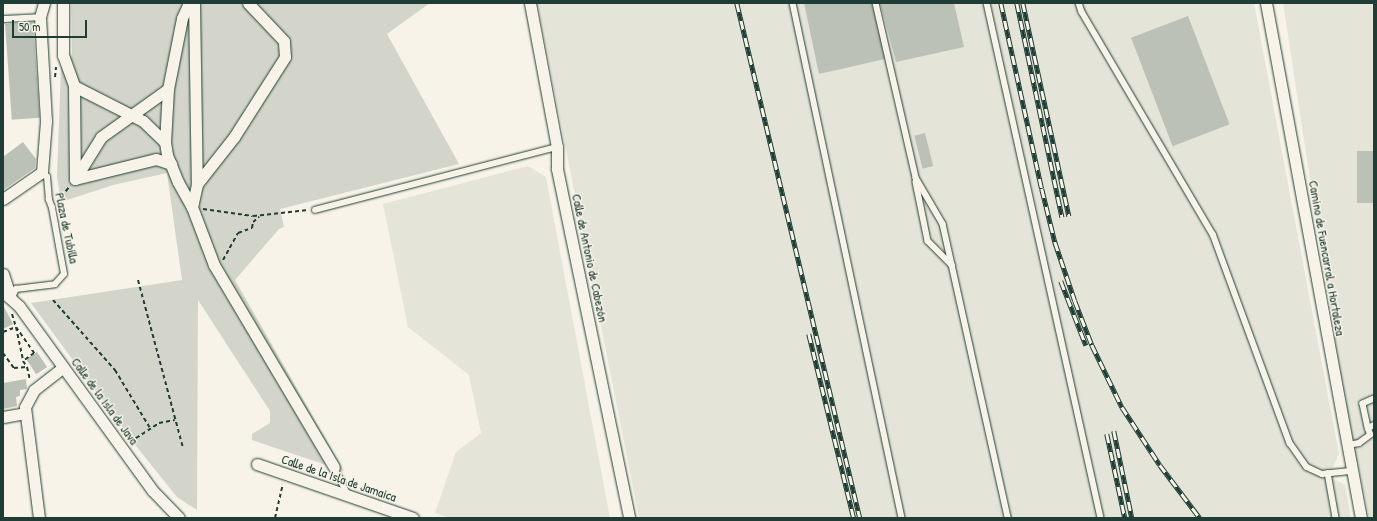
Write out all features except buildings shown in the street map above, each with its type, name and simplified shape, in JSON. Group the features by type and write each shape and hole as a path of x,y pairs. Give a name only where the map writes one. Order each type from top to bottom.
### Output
{"street":[{"path":"3,199 42,172 46,121 40,17 44,3"},
{"path":"63,3 63,55 74,86 73,124 75,179"},
{"path":"189,3 182,18 168,89 165,142 171,164 192,207 214,265 334,467"},
{"path":"192,207 197,184 194,3"},
{"path":"197,184 234,137 285,57 284,41 248,3"},
{"name":"Calle de Antonio de Cabezón","path":"530,3 557,147 557,169 629,518"},
{"name":"Camino de Fuencarral a Hortaleza","path":"1266,3 1361,518"},
{"path":"74,86 133,116 158,133 165,142"},
{"path":"75,179 101,137 133,116 168,89"},
{"path":"75,179 156,159 171,164"},
{"name":"Calle de la Isla de Java","path":"3,274 7,295 63,367 153,491 179,518"},
{"path":"40,518 25,413 30,396 63,367"},
{"path":"3,417 25,413"},
{"name":"Calle de la Isla de Jamaica","path":"257,464 413,518"}],"lane":[{"path":"793,3 902,518"},
{"path":"876,3 916,178 928,241 952,265"},
{"path":"987,3 1101,518"},
{"path":"1079,3 1082,12 1213,234 1290,444 1307,467 1328,473 1352,471"},
{"path":"3,20 40,17"},
{"path":"315,210 557,147"},
{"name":"Plaza de Tubilla","path":"7,295 16,289 55,284 64,274 52,208 49,200 47,177 42,172"},
{"path":"916,178 943,224 1008,518"},
{"path":"1348,445 1359,442 1370,435 1363,404 1374,399"},
{"path":"1368,428 1374,425"},
{"path":"334,467 349,496"},
{"path":"1328,473 1336,518"}],"path":[{"path":"52,208 75,179"},
{"path":"192,207 233,215 260,216 315,210"},
{"path":"214,265 224,259 238,233 252,228 252,222 260,216"},
{"path":"138,280 183,448"},
{"path":"53,300 115,370 150,428"},
{"path":"13,312 11,317 16,327 34,352 23,361"},
{"path":"3,332 16,327"},
{"path":"16,327 23,361 27,367 31,387"},
{"path":"3,353 14,368 27,367"},
{"path":"129,443 159,423 175,420"},
{"path":"275,518 283,483"}],"shaded area":[{"path":"71,3 430,3 387,34 459,164 280,209 284,227 279,229 235,280 344,471 252,440 252,434 270,423 270,411 198,300 197,510 177,497 136,446 31,303 182,280 167,173 113,185 61,202 57,176 61,68 72,55"},
{"path":"537,3 1254,3 1339,454 1333,467 1334,479 1345,485 1351,518 639,518"},
{"path":"1283,3 1374,3 1374,518 1369,518 1343,394"},
{"path":"528,166 546,177 610,518 450,518 435,513 456,452 481,433 469,375 408,327 383,204"}],"railway":[{"path":"737,3 860,518"},
{"path":"1001,3 1055,242 1092,345 1122,407 1160,465 1200,518"},
{"path":"1017,3 1062,217"},
{"path":"1023,3 1069,216"},
{"path":"1061,281 1086,345"},
{"path":"809,334 854,518"},
{"path":"1114,431 1132,518"},
{"path":"1107,434 1125,518"}]}
